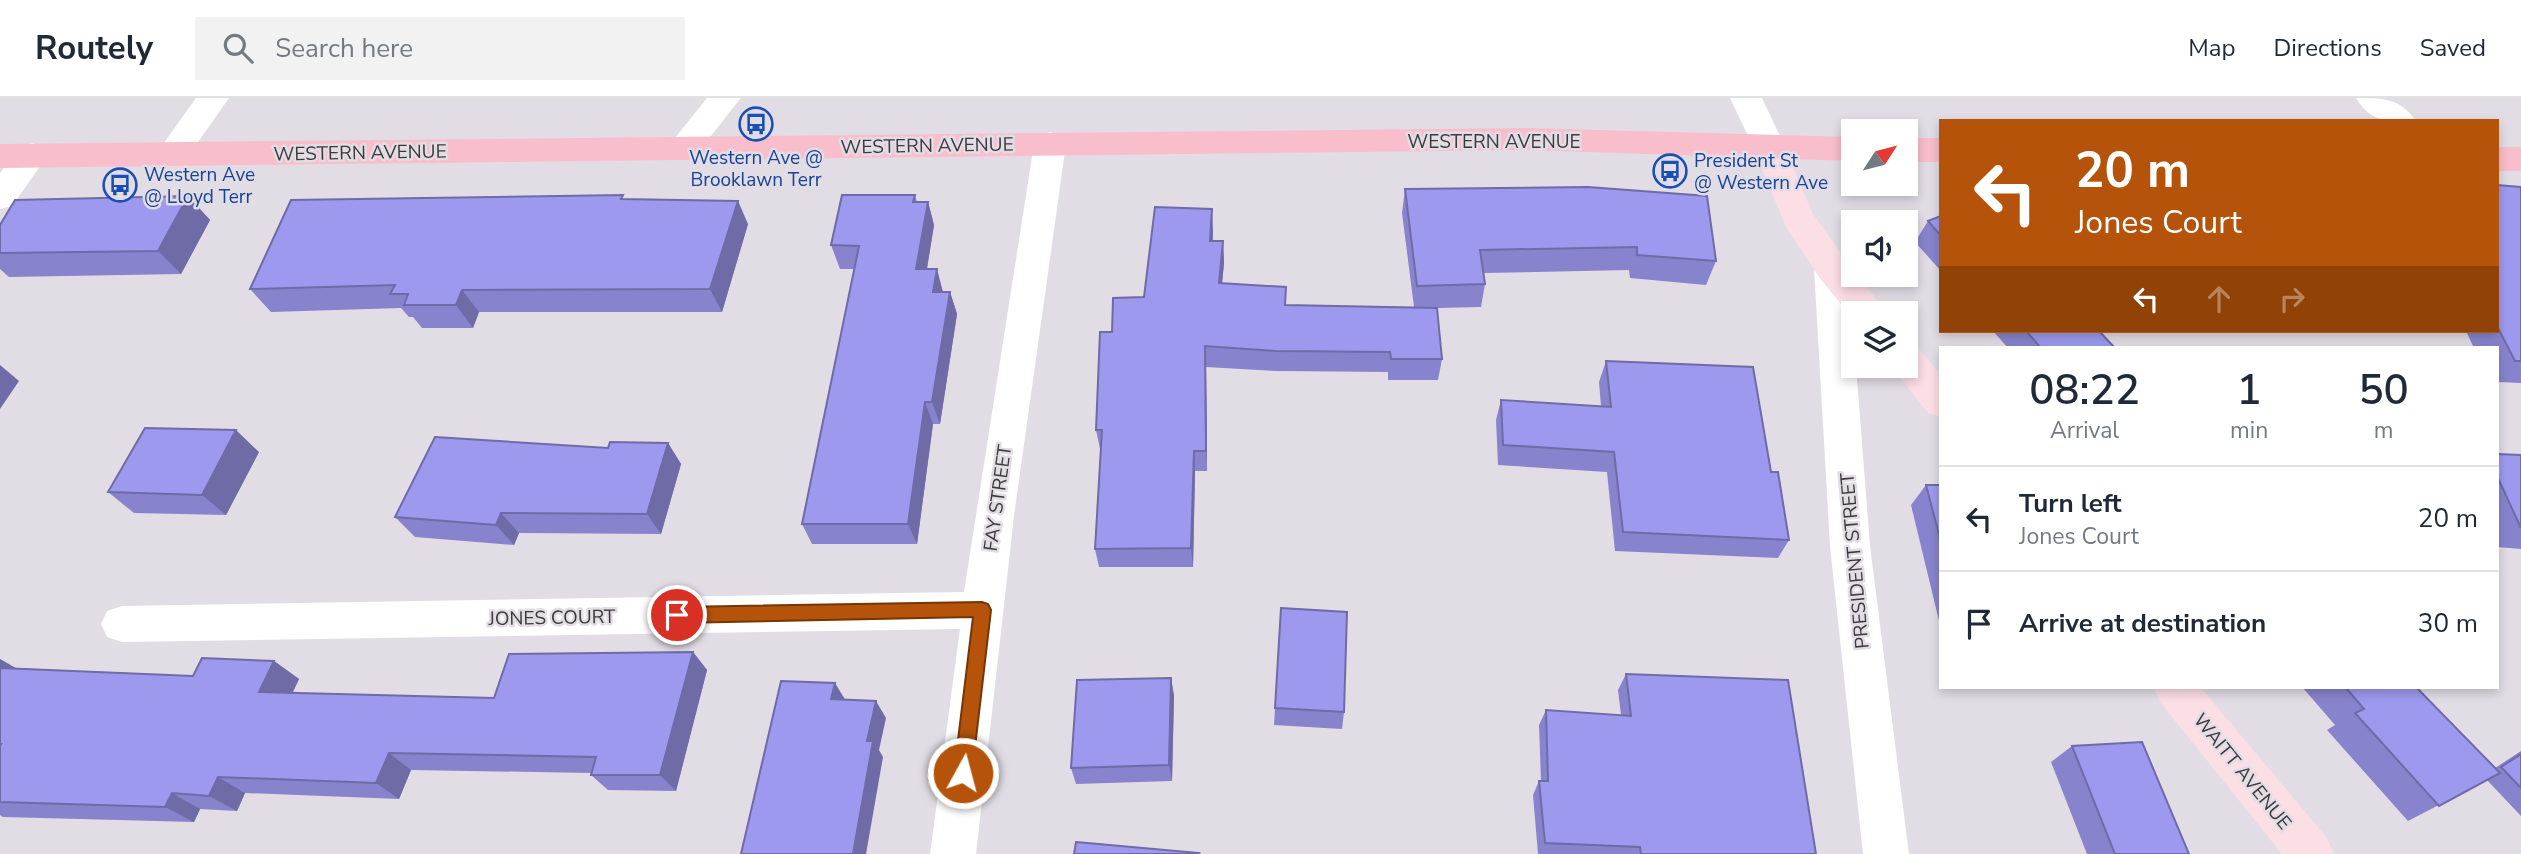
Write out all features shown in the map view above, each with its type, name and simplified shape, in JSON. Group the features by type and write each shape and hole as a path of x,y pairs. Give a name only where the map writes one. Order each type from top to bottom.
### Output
{"main road":[{"name":"WESTERN AVENUE","path":"16,155 1528,139 1770,149 1841,149"},
{"path":"1770,149 1798,218 1858,301"},
{"path":"1918,150 1939,150"},
{"path":"2499,159 2521,159"},
{"path":"1918,374 1939,400"},
{"name":"WAITT AVENUE","path":"2176,689 2311,854"}],"street":[{"path":"172,154 213,98"},
{"path":"683,148 725,98"},
{"path":"1746,98 1770,149"},
{"path":"2372,98 2398,119"},
{"name":"FAY STREET","path":"953,854 994,516 1051,144"},
{"path":"0,197 16,155"},
{"name":"PRESIDENT STREET","path":"1832,268 1850,546 1886,854"},
{"name":"JONES COURT","path":"122,624 982,610"}],"building":[{"path":"2499,185 2521,187 2521,361 2515,361 2499,330"},
{"path":"1588,187 1707,196 1716,261 1637,255 1637,247 1480,250 1485,284 1417,286 1405,189"},
{"path":"623,195 621,199 738,201 710,289 462,290 456,305 404,305 408,294 390,294 395,285 250,289 291,200"},
{"path":"842,195 915,195 913,202 928,202 916,269 937,269 933,292 950,292 932,402 925,402 908,524 802,524 859,246 831,245"},
{"path":"188,196 158,251 0,253 0,225 15,200"},
{"path":"1155,207 1212,209 1210,241 1223,241 1219,283 1286,287 1285,305 1437,308 1442,359 1391,359 1390,352 1276,351 1205,346 1206,451 1194,451 1191,548 1095,549 1102,430 1096,430 1100,332 1112,332 1113,298 1144,297"},
{"path":"1939,217 1939,234 1928,221"},
{"path":"2028,333 2101,333 2113,346 2039,346"},
{"path":"1606,361 1753,367 1771,472 1778,472 1789,540 1623,532 1614,452 1503,445 1501,400 1611,407"},
{"path":"145,428 236,430 202,495 108,492"},
{"path":"435,437 608,448 610,442 668,443 647,514 501,513 496,525 395,517"},
{"path":"2499,454 2521,455 2521,528 2499,480"},
{"path":"1926,485 1939,485 1939,534"},
{"path":"1281,608 1347,612 1344,712 1275,708"},
{"path":"693,652 660,775 591,775 596,757 389,753 376,783 218,777 209,796 172,793 165,807 0,802 0,668 193,676 202,658 274,661 259,692 494,698 509,654"},
{"path":"1626,674 1788,680 1816,854 1641,854 1640,847 1545,843 1539,781 1548,781 1546,710 1631,716"},
{"path":"1171,678 1169,765 1071,768 1077,680"},
{"path":"781,681 835,683 831,699 876,701 867,741 873,741 853,854 741,854"},
{"path":"2347,689 2418,689 2500,773 2439,806 2355,713 2364,709"},
{"path":"2142,742 2189,854 2115,854 2072,746"},
{"path":"2521,754 2521,788 2501,767"},
{"path":"1076,842 1199,853 1074,854"}],"place":[{"name":"Western Ave @ Brooklawn Terr","path":"756,124"},
{"name":"President St @ Western Ave","path":"1670,171"},
{"name":"Western Ave @ Lloyd Terr","path":"120,185"}],"route":[{"path":"677,615 982,610 963,773"}]}
